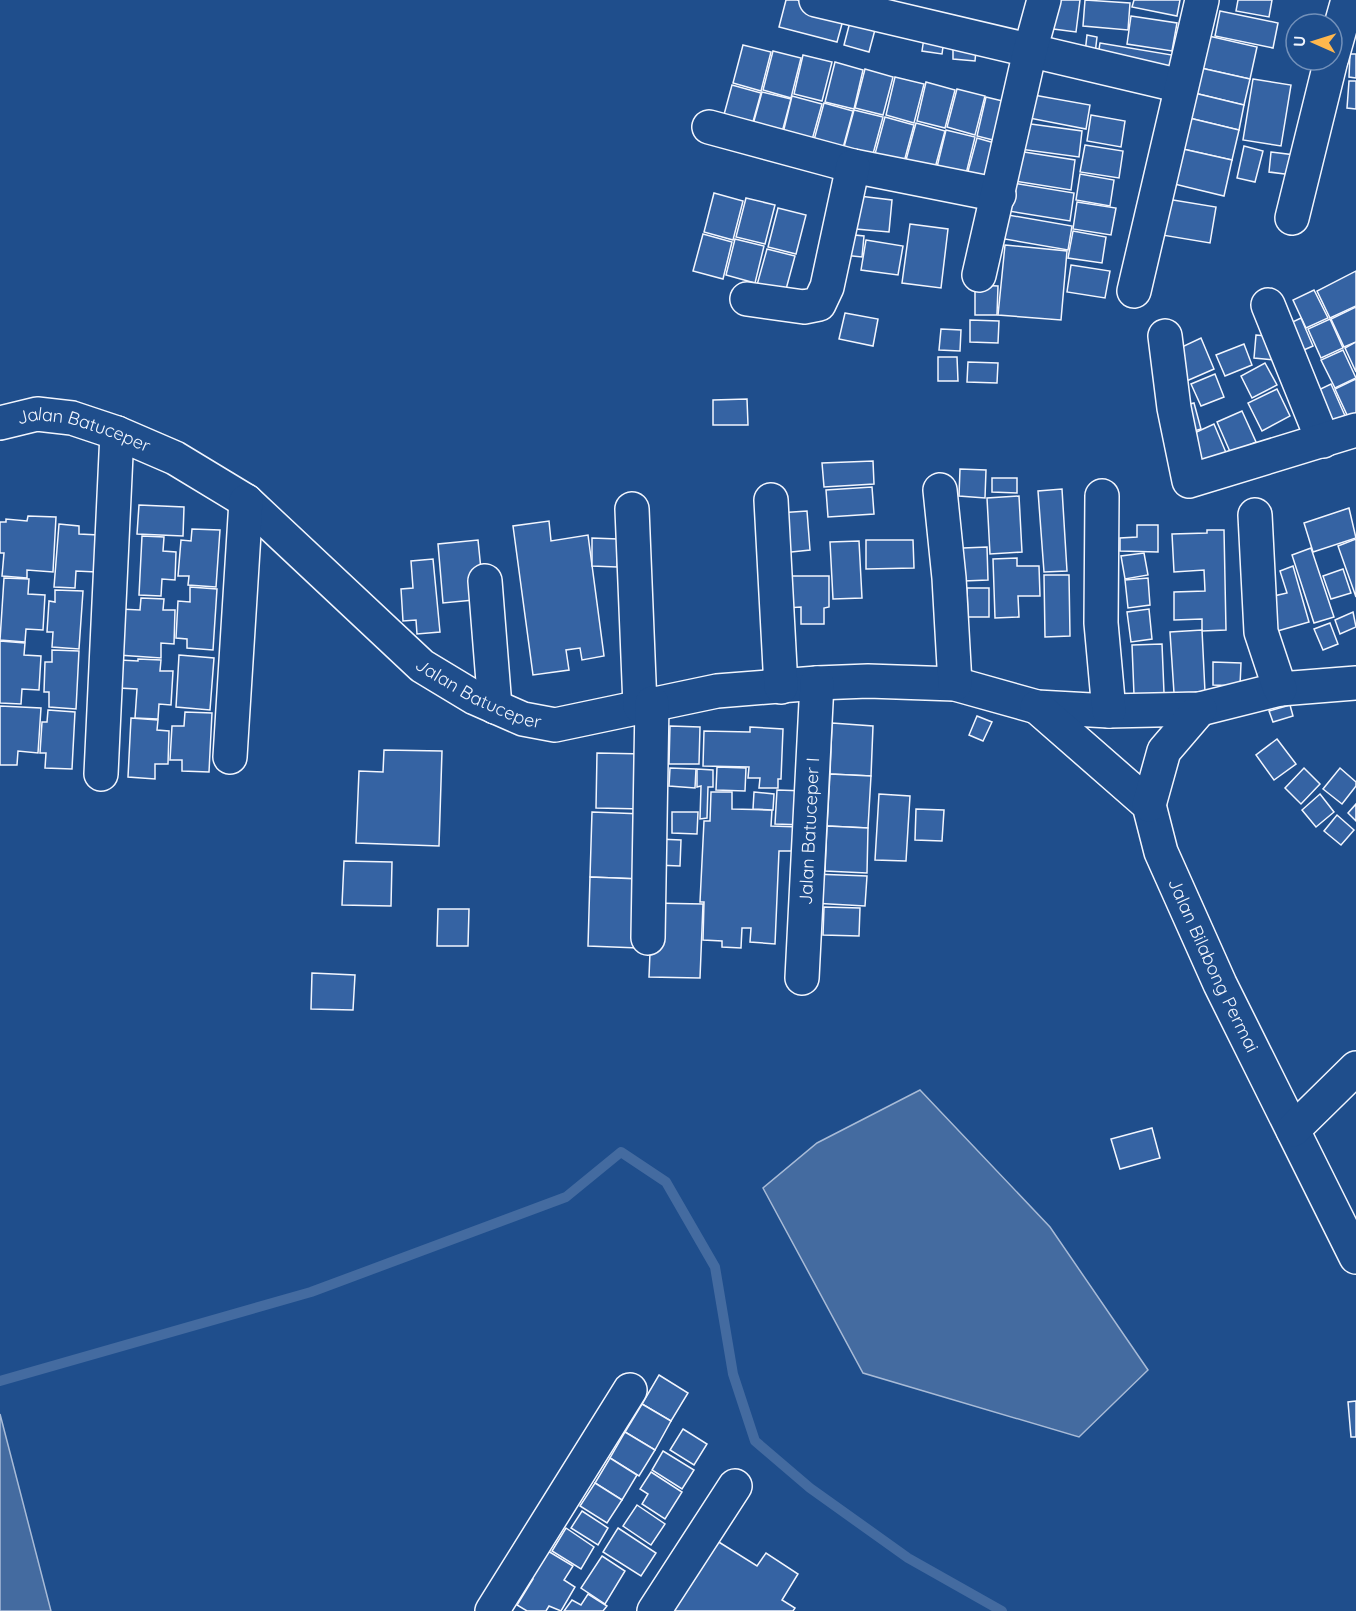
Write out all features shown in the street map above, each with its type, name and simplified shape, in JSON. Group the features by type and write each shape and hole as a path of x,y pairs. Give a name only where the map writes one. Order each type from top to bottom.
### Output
{"street":[{"path":"816,0 1181,86"},
{"path":"979,275 1030,51 1044,0"},
{"path":"1134,291 1202,0"},
{"path":"1344,15 1348,0"},
{"path":"1292,218 1329,72"},
{"path":"709,127 853,166 999,195"},
{"path":"747,299 804,307 819,304 827,287 853,166"},
{"path":"1268,306 1323,441"},
{"path":"1165,336 1174,408 1190,481 1356,429"},
{"name":"Jalan Batuceper","path":"0,423 37,414 72,418 117,433 175,458 246,501 422,666 523,720 555,724 616,714 646,704 717,691 817,683 955,684 1037,707"},
{"path":"101,774 117,433"},
{"path":"940,490 949,578 955,684"},
{"path":"1102,496 1101,622 1109,711"},
{"path":"771,500 781,687"},
{"path":"230,757 246,501"},
{"path":"632,509 646,704 648,938"},
{"path":"1255,515 1261,632 1280,689"},
{"path":"485,581 495,707"},
{"name":"Jalan Batuceper I","path":"802,978 817,683"},
{"path":"1037,707 1109,711 1200,709 1280,689 1356,683"},
{"path":"1037,707 1149,805 1164,751 1200,709"},
{"name":"Jalan Bilabong Permai","path":"1149,805 1161,852 1220,984 1356,1257"},
{"path":"1293,1130 1356,1068"},
{"path":"492,1611 630,1390"},
{"path":"654,1611 735,1486"}],"water":[{"path":"920,1090 1050,1227 1148,1370 1079,1437 863,1373 763,1188 817,1143"},
{"path":"0,1414 51,1611 0,1611"}],"building":[{"path":"786,0 797,0 845,13 837,42 779,27"},
{"path":"1050,0 1080,0 1076,32 1046,28"},
{"path":"1085,0 1130,3 1128,30 1083,26"},
{"path":"1134,0 1180,0 1177,16 1132,7"},
{"path":"1238,0 1272,0 1269,17 1236,11"},
{"path":"1220,11 1278,23 1273,48 1215,36"},
{"path":"1131,16 1177,23 1172,51 1127,44"},
{"path":"851,18 876,26 869,52 844,45"},
{"path":"1200,34 1257,47 1250,79 1192,66"},
{"path":"1087,35 1097,37 1095,54 1085,53"},
{"path":"924,38 944,40 942,54 922,51"},
{"path":"1100,43 1178,56 1175,76 1097,62"},
{"path":"743,45 771,52 761,91 733,83"},
{"path":"953,48 976,50 975,61 953,59"},
{"path":"773,51 801,58 791,98 763,90"},
{"path":"1350,54 1356,54 1356,78 1349,77"},
{"path":"803,55 832,62 822,101 794,94"},
{"path":"835,62 863,70 854,109 825,102"},
{"path":"1192,66 1250,79 1244,105 1186,91"},
{"path":"865,69 893,77 883,115 855,108"},
{"path":"895,77 924,84 914,123 886,115"},
{"path":"1253,79 1291,85 1281,146 1243,140"},
{"path":"1349,81 1356,81 1356,109 1347,108"},
{"path":"926,82 955,90 945,128 917,121"},
{"path":"732,85 761,93 751,129 722,122"},
{"path":"957,89 985,96 975,135 947,127"},
{"path":"1186,91 1244,105 1239,130 1181,116"},
{"path":"762,92 791,99 781,136 752,128"},
{"path":"1028,94 1090,105 1086,129 1024,117"},
{"path":"792,96 822,104 812,140 783,133"},
{"path":"986,97 1015,104 1005,143 977,136"},
{"path":"824,103 853,111 843,148 814,140"},
{"path":"854,110 883,117 873,154 844,147"},
{"path":"1091,115 1125,121 1121,147 1087,141"},
{"path":"1181,116 1239,130 1232,160 1174,147"},
{"path":"885,117 914,125 904,162 875,154"},
{"path":"1016,122 1082,131 1079,157 1013,148"},
{"path":"916,123 945,131 935,168 906,160"},
{"path":"946,130 975,137 966,174 937,167"},
{"path":"977,138 1005,146 995,182 967,175"},
{"path":"1085,145 1123,151 1119,178 1080,172"},
{"path":"1244,146 1263,151 1255,182 1237,178"},
{"path":"1174,147 1232,160 1224,196 1166,182"},
{"path":"1012,150 1075,160 1071,190 1008,180"},
{"path":"1271,152 1295,155 1292,175 1269,172"},
{"path":"1080,174 1114,180 1110,206 1076,200"},
{"path":"1007,182 1074,193 1070,221 1002,210"},
{"path":"714,193 743,201 733,240 704,232"},
{"path":"859,196 892,200 889,232 856,229"},
{"path":"746,198 775,205 765,244 736,237"},
{"path":"1167,199 1216,207 1210,243 1162,235"},
{"path":"1077,202 1116,208 1111,235 1073,229"},
{"path":"778,208 806,215 796,254 768,247"},
{"path":"997,213 1072,226 1068,250 993,237"},
{"path":"910,224 948,229 941,288 902,283"},
{"path":"1073,231 1106,237 1102,263 1068,258"},
{"path":"703,234 732,242 723,279 693,271"},
{"path":"845,234 864,236 862,257 843,255"},
{"path":"735,239 764,246 755,283 726,275"},
{"path":"866,240 903,246 898,275 861,270"},
{"path":"1005,245 1067,251 1061,320 998,315"},
{"path":"767,249 795,256 785,293 757,285"},
{"path":"1071,265 1110,271 1105,298 1067,292"},
{"path":"1356,271 1356,306 1330,318 1317,291"},
{"path":"975,285 998,286 997,315 975,315"},
{"path":"1314,290 1328,318 1306,328 1293,300"},
{"path":"1356,307 1356,342 1344,347 1331,319"},
{"path":"845,313 878,319 873,346 839,339"},
{"path":"1301,318 1313,346 1299,352 1286,325"},
{"path":"1330,319 1343,348 1321,358 1308,329"},
{"path":"970,320 999,321 998,343 970,342"},
{"path":"941,329 961,330 960,351 939,350"},
{"path":"1256,335 1276,337 1274,360 1254,358"},
{"path":"1201,338 1214,369 1182,383 1169,353"},
{"path":"1356,342 1356,372 1345,348"},
{"path":"1244,344 1252,365 1225,376 1216,355"},
{"path":"1343,350 1356,378 1335,388 1321,360"},
{"path":"938,357 957,357 958,381 938,381"},
{"path":"968,362 998,363 997,383 967,382"},
{"path":"1265,363 1277,385 1252,398 1241,376"},
{"path":"1215,374 1224,397 1201,406 1191,384"},
{"path":"1356,379 1356,414 1348,417 1335,389"},
{"path":"1331,384 1346,418 1324,427 1310,394"},
{"path":"1277,389 1290,416 1262,431 1248,403"},
{"path":"747,399 748,425 713,425 713,400"},
{"path":"1194,403 1201,429 1184,434 1177,407"},
{"path":"1242,411 1256,442 1231,454 1217,422"},
{"path":"1214,424 1227,455 1201,465 1190,435"},
{"path":"873,461 874,484 824,487 822,463"},
{"path":"960,469 986,470 985,498 959,496"},
{"path":"992,478 1017,478 1017,493 992,492"},
{"path":"872,487 874,514 828,517 826,490"},
{"path":"1062,489 1067,571 1044,572 1038,491"},
{"path":"1019,496 1022,552 990,554 987,498"},
{"path":"139,505 184,507 183,536 137,534"},
{"path":"1349,508 1356,538 1313,552 1304,523"},
{"path":"807,511 810,550 782,553 778,513"},
{"path":"28,516 56,517 53,572 27,570 27,578 2,576 4,553 0,553 0,522 6,522 6,519 27,521"},
{"path":"549,521 551,541 588,535 604,656 582,660 580,648 566,650 569,670 533,675 513,526"},
{"path":"59,524 79,526 79,534 99,535 96,572 76,571 75,588 54,587"},
{"path":"1137,525 1158,525 1158,552 1120,551 1120,538 1137,537"},
{"path":"192,529 220,530 216,587 188,585 189,576 178,576 181,540 191,541"},
{"path":"1207,530 1224,530 1226,630 1202,631 1202,619 1174,620 1174,592 1205,591 1204,570 1174,572 1172,534 1207,533"},
{"path":"142,536 164,537 163,551 176,552 175,580 162,579 161,596 139,595"},
{"path":"592,538 618,539 617,567 592,566"},
{"path":"1356,539 1356,597 1338,546"},
{"path":"478,540 484,599 443,603 438,544"},
{"path":"866,540 913,540 914,568 866,569"},
{"path":"859,541 862,598 833,599 830,542"},
{"path":"987,547 988,580 964,581 963,548"},
{"path":"1311,548 1334,617 1314,623 1292,555"},
{"path":"1144,553 1148,575 1125,579 1121,556"},
{"path":"1017,558 1017,566 1039,566 1040,596 1018,596 1019,617 995,618 993,559"},
{"path":"433,559 440,632 417,634 416,620 403,621 401,589 413,588 411,561"},
{"path":"1293,566 1309,622 1274,632 1265,598 1287,593 1280,571"},
{"path":"1343,569 1351,593 1331,599 1323,576"},
{"path":"1044,575 1069,575 1070,636 1045,637"},
{"path":"786,576 829,576 829,607 824,608 824,624 801,624 801,607 786,608"},
{"path":"4,578 29,579 28,594 45,595 43,630 26,629 25,642 0,640"},
{"path":"1148,578 1150,605 1128,608 1125,580"},
{"path":"190,587 217,589 213,650 187,648 187,639 176,638 178,601 190,602"},
{"path":"967,588 989,588 989,617 968,617"},
{"path":"55,590 83,591 79,649 52,647 53,632 47,632 49,601 55,602"},
{"path":"141,598 164,599 163,610 175,610 174,644 161,643 161,658 118,655 120,609 140,610"},
{"path":"1149,609 1152,639 1131,642 1127,612"},
{"path":"1353,612 1356,627 1340,634 1335,620"},
{"path":"1330,623 1338,644 1323,650 1314,629"},
{"path":"1202,630 1205,692 1174,693 1170,632"},
{"path":"0,641 25,643 24,655 41,656 39,690 22,689 21,704 0,703"},
{"path":"1162,644 1164,693 1134,695 1132,645"},
{"path":"52,650 79,651 76,709 49,707 49,692 44,692 45,662 52,662"},
{"path":"179,655 214,658 210,710 176,707"},
{"path":"138,659 161,660 160,671 173,671 171,705 159,704 158,719 135,718 137,689 119,688 120,660 138,661"},
{"path":"1213,662 1241,663 1240,686 1213,685"},
{"path":"1290,705 1293,716 1273,722 1269,711"},
{"path":"0,706 41,708 38,753 18,751 17,765 0,765"},
{"path":"48,710 75,712 72,769 45,768 46,753 40,753 42,722 47,722"},
{"path":"185,712 212,713 209,772 182,771 182,760 170,760 172,726 184,726"},
{"path":"977,716 992,722 983,741 969,735"},
{"path":"131,718 158,720 157,730 169,731 168,764 155,764 155,779 128,777"},
{"path":"832,723 873,726 871,776 830,774"},
{"path":"670,726 700,727 699,764 669,764"},
{"path":"750,727 783,729 781,779 778,779 778,788 759,788 760,778 748,778 749,767 703,766 704,731 750,732"},
{"path":"1277,739 1296,764 1274,780 1256,755"},
{"path":"384,750 442,751 439,846 356,843 359,771 383,772"},
{"path":"597,753 645,754 643,809 596,808"},
{"path":"717,767 746,768 745,791 716,790"},
{"path":"670,768 696,769 695,788 669,786"},
{"path":"1304,768 1320,784 1301,804 1285,788"},
{"path":"1340,768 1356,782 1356,786 1342,804 1323,789"},
{"path":"697,769 713,770 713,787 708,787 707,818 700,819 701,786 697,787"},
{"path":"830,774 871,776 868,828 827,826"},
{"path":"777,790 806,791 805,825 775,824"},
{"path":"711,792 732,792 732,809 772,810 771,826 800,827 799,851 779,851 775,944 750,942 751,928 742,928 741,948 722,947 722,941 703,940 704,902 700,902 704,821 710,821"},
{"path":"754,792 774,794 773,810 753,809"},
{"path":"879,794 910,796 906,861 875,860"},
{"path":"1320,794 1334,812 1316,827 1302,810"},
{"path":"1356,804 1356,821 1348,813"},
{"path":"916,809 944,810 942,841 915,840"},
{"path":"592,812 643,814 640,879 590,877"},
{"path":"672,812 698,812 697,834 672,833"},
{"path":"1337,815 1354,830 1341,845 1324,831"},
{"path":"827,826 868,828 867,873 825,871"},
{"path":"658,839 681,840 680,866 656,865"},
{"path":"344,861 392,862 391,906 342,905"},
{"path":"814,874 867,876 865,906 812,903"},
{"path":"590,877 640,879 638,948 588,946"},
{"path":"652,903 703,904 700,978 649,977"},
{"path":"824,907 860,908 859,936 823,935"},
{"path":"438,909 469,909 468,946 437,946"},
{"path":"312,973 355,975 353,1010 311,1009"},
{"path":"1152,1128 1160,1158 1120,1169 1111,1139"},
{"path":"659,1375 688,1393 671,1421 642,1404"},
{"path":"1356,1401 1356,1437 1351,1437 1348,1402"},
{"path":"642,1404 671,1421 655,1450 625,1432"},
{"path":"683,1429 707,1444 694,1465 670,1450"},
{"path":"625,1432 655,1450 639,1476 610,1458"},
{"path":"663,1451 694,1470 682,1489 652,1470"},
{"path":"610,1458 637,1475 622,1500 595,1483"},
{"path":"651,1472 682,1492 665,1519 642,1504 648,1494 640,1489"},
{"path":"595,1483 622,1500 607,1523 580,1506"},
{"path":"637,1505 665,1524 651,1545 623,1526"},
{"path":"582,1511 608,1528 598,1545 571,1528"},
{"path":"566,1528 594,1547 581,1569 552,1551"},
{"path":"618,1528 656,1553 641,1576 603,1552"},
{"path":"714,1539 757,1566 766,1553 798,1574 782,1600 795,1608 793,1611 669,1611"},
{"path":"538,1545 573,1566 564,1580 575,1587 561,1611 549,1606 546,1611 527,1611 517,1605 533,1579 523,1572"},
{"path":"602,1556 625,1571 605,1604 581,1588"},
{"path":"588,1594 607,1606 603,1611 564,1611 572,1600 581,1605"}],"waterway":[{"path":"0,1381 311,1292 566,1197 621,1152 666,1182 715,1267 733,1374 755,1441 810,1488 908,1558 1002,1611"}]}
